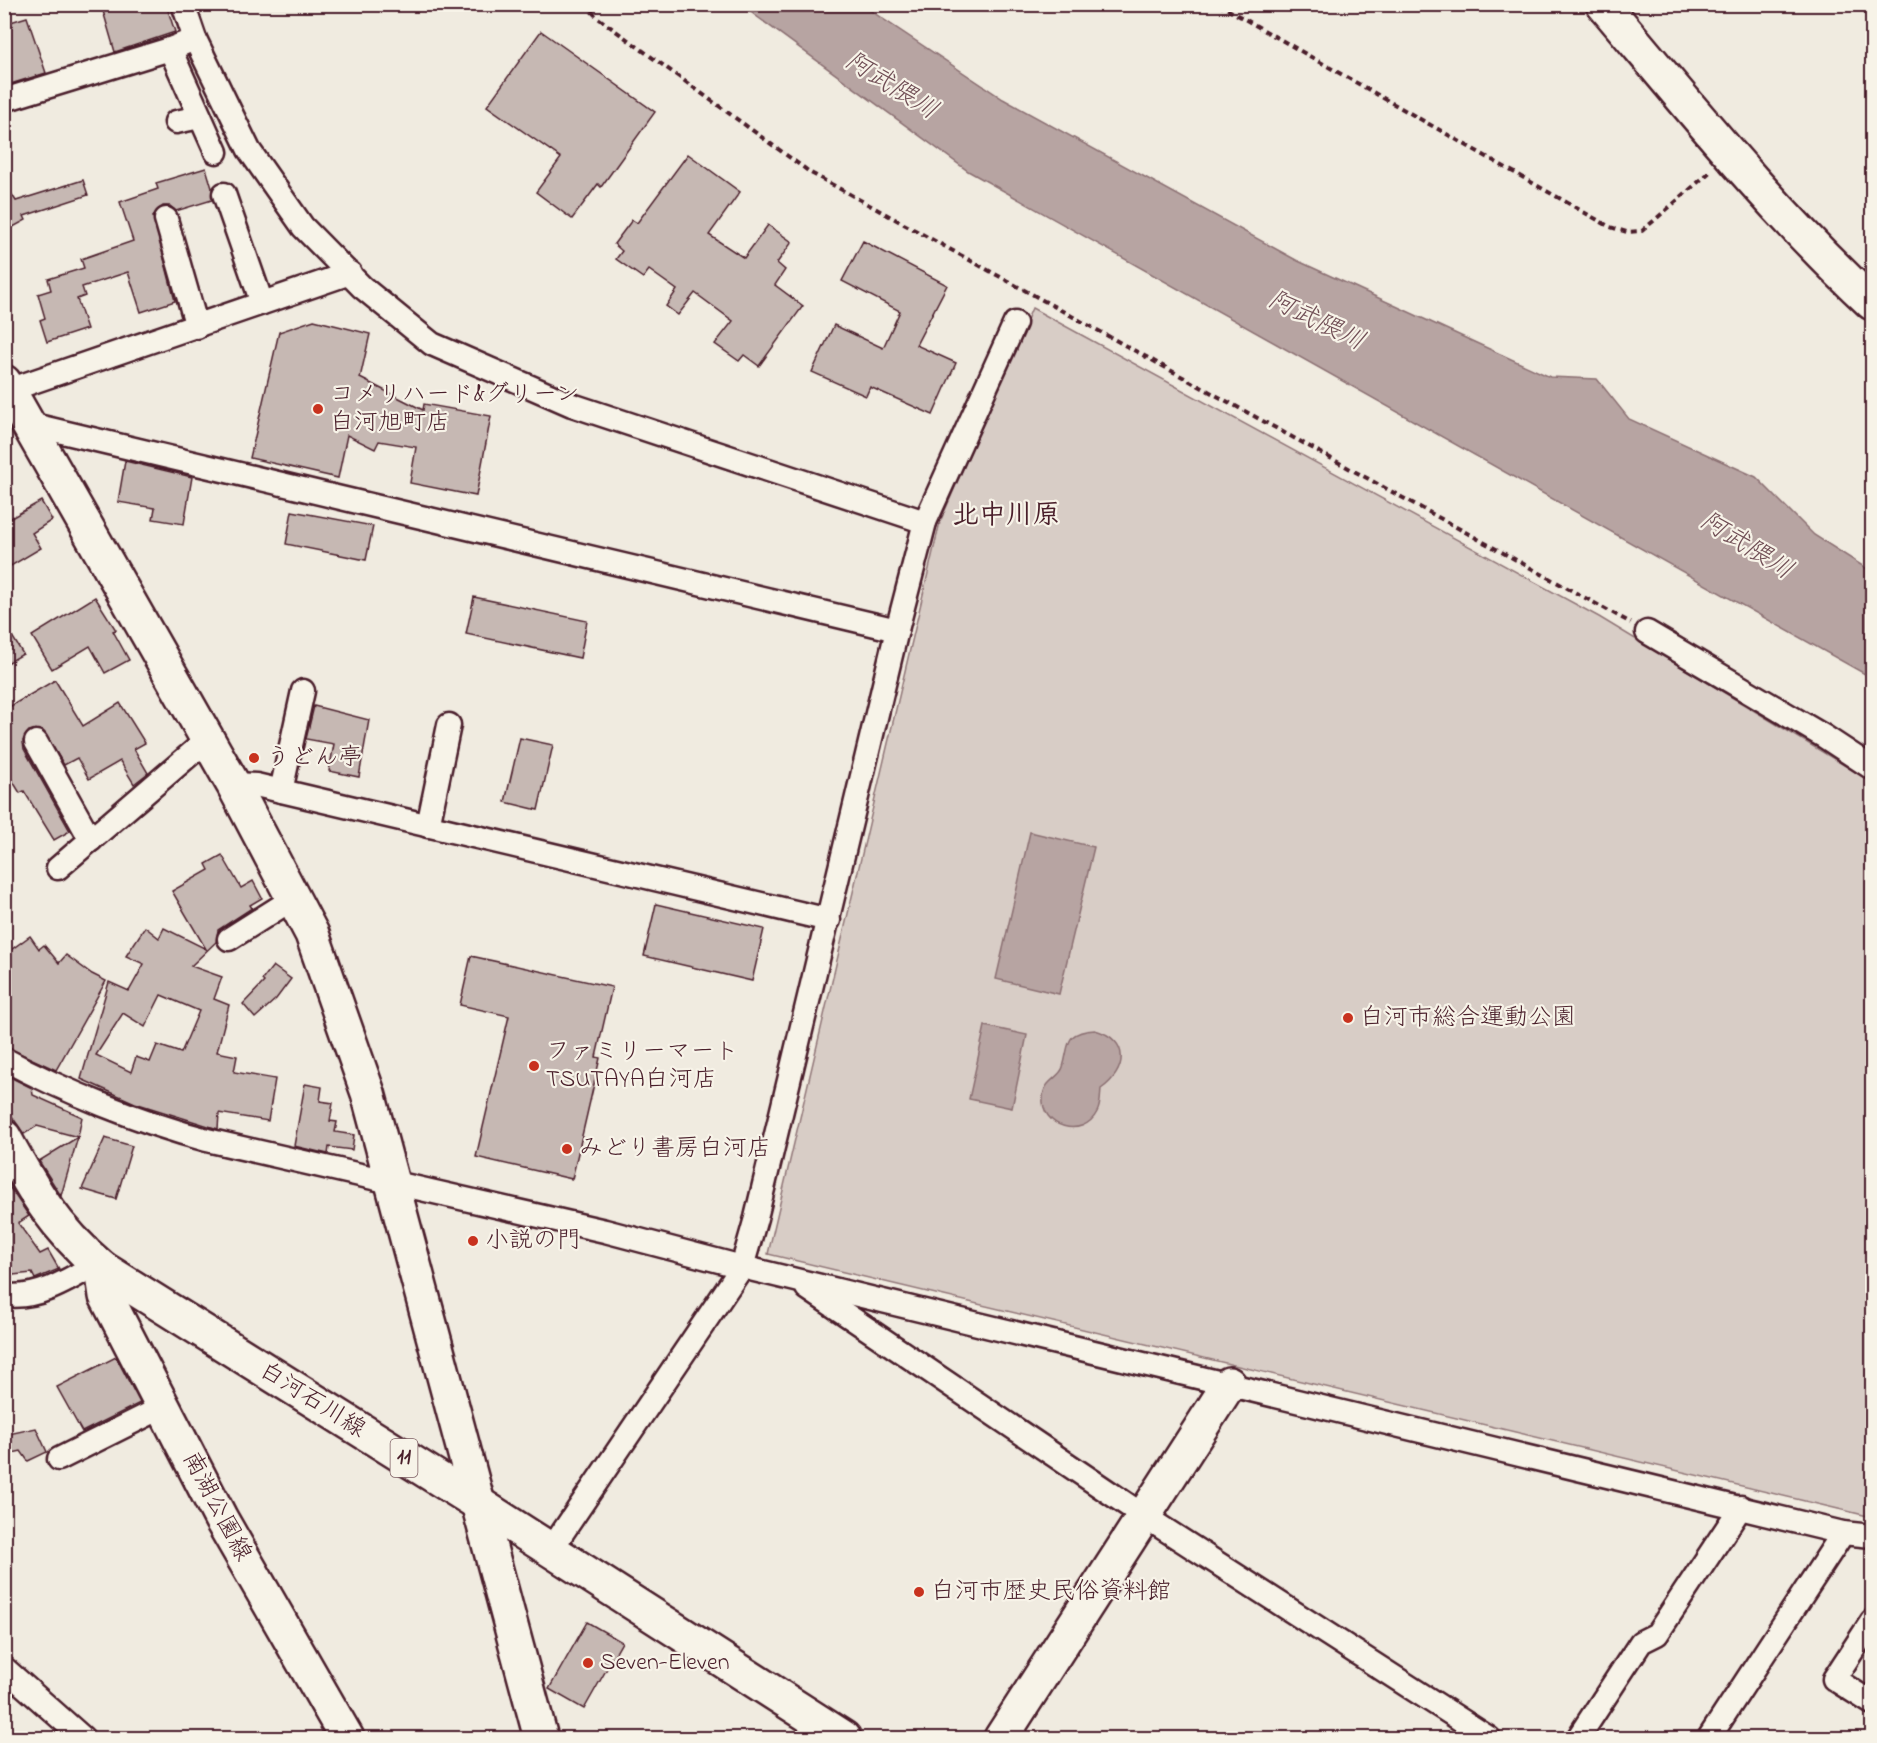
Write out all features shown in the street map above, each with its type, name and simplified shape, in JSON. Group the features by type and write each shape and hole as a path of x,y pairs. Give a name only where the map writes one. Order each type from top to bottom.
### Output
{"street":[{"path":"183,4 195,39 249,150 303,227 362,287 432,344 561,400 925,522"},
{"path":"1603,4 1730,154 1842,275 1872,303"},
{"path":"4,100 170,49 195,39"},
{"path":"170,49 216,152"},
{"path":"176,122 200,117"},
{"path":"224,194 262,303"},
{"path":"166,219 197,327"},
{"path":"350,273 197,327 136,344 7,386 208,739 312,934 340,1008 393,1184 476,1502 541,1738"},
{"path":"550,1551 742,1267 925,522 1015,323"},
{"path":"29,424 897,630"},
{"path":"1647,632 1825,737 1872,768"},
{"path":"281,791 303,690"},
{"path":"428,826 449,724"},
{"path":"58,868 208,739"},
{"path":"36,742 91,840"},
{"path":"233,784 256,785 829,920"},
{"path":"229,939 294,898"},
{"path":"4,1059 34,1075 176,1132 393,1184 605,1231 795,1280 1843,1533 1872,1536"},
{"name":"白河石川線","path":"4,1137 34,1194 70,1241 99,1266 476,1502 844,1738"},
{"path":"4,1295 32,1294 99,1266"},
{"name":"南湖公園線","path":"99,1266 106,1296 221,1520 347,1738"},
{"path":"795,1280 1144,1516 1489,1738"},
{"path":"1001,1738 1229,1384"},
{"path":"59,1460 163,1407"},
{"path":"1578,1738 1641,1642 1657,1634 1741,1507"},
{"path":"1709,1738 1843,1533"},
{"path":"1872,1621 1834,1679 1872,1703"},
{"path":"4,1668 83,1738"}],"path":[{"path":"584,4 811,173 1647,632"},
{"path":"1218,4 1610,227 1627,232 1642,231 1730,154"}],"shaded area":[{"name":"白河市総合運動公園","path":"1032,308 1599,617 1872,782 1872,1517 768,1254 940,522"}],"water":[{"name":"阿武隈川","path":"741,5 862,5 1003,99 1296,260 1550,377 1597,379 1629,419 1756,477 1814,535 1872,572 1872,678 968,171"},
{"path":"1030,832 1094,847 1059,994 996,979"},
{"path":"985,1026 1027,1035 1012,1108 969,1099"},
{"path":"1095,1030 1107,1035 1120,1048 1120,1065 1110,1082 1101,1089 1100,1104 1091,1121 1082,1126 1064,1126 1048,1116 1044,1107 1044,1091 1061,1071 1073,1037 1085,1031"}],"building":[{"path":"101,4 166,4 175,32 115,52"},
{"path":"27,17 46,73 4,86 4,24"},
{"path":"541,31 655,112 601,187 598,184 572,219 536,192 561,158 487,106"},
{"path":"688,154 740,192 709,235 744,258 768,225 792,242 777,263 785,270 775,285 803,306 759,366 744,355 739,361 715,344 733,321 695,293 678,315 666,306 677,290 649,270 643,278 616,259 622,251 614,244 632,220 637,223"},
{"path":"206,168 212,188 212,200 176,211 170,206 163,206 153,216 175,301 141,312 128,272 82,287 85,296 77,299 87,329 47,342 40,320 45,318 38,294 51,290 48,279 84,268 81,259 133,241 120,202 158,189 156,183"},
{"path":"83,180 88,195 24,216 26,220 4,232 4,182 16,201"},
{"path":"863,241 947,285 916,345 956,363 933,415 870,387 866,396 812,372 834,325 883,348 900,311 842,281"},
{"path":"314,320 370,334 360,378 423,410 424,404 491,416 476,496 410,483 416,447 379,441 375,449 347,435 338,478 250,458 279,332"},
{"path":"125,461 192,477 184,524 153,519 155,508 118,502"},
{"path":"41,501 52,520 32,533 41,548 4,570 4,522"},
{"path":"292,511 373,526 366,560 286,544"},
{"path":"95,597 116,630 113,631 129,660 105,673 90,646 52,669 32,636"},
{"path":"474,597 587,621 580,658 466,634"},
{"path":"4,623 23,654 4,665"},
{"path":"55,680 83,726 120,703 145,743 134,749 148,773 134,784 120,761 89,779 77,758 64,765 43,731 29,731 23,741 24,749 70,831 54,840 24,791 20,793 4,767 4,710"},
{"path":"314,706 369,720 359,777 329,771 334,744 306,739"},
{"path":"520,738 553,745 538,810 505,802"},
{"path":"222,855 241,888 253,881 262,898 250,905 252,908 218,930 216,942 191,966 222,977 214,999 229,1005 217,1052 237,1056 234,1072 275,1079 268,1121 219,1113 218,1129 135,1103 81,1079 109,982 129,991 144,964 126,956 145,927 159,938 164,928 206,949 172,891 209,870 206,864","holes":["161,995 199,1011 181,1053 157,1045 150,1062 136,1057 131,1072 96,1055 123,1013 145,1027"]},
{"path":"656,904 764,929 752,981 644,956"},
{"path":"30,936 39,949 44,945 59,963 66,955 106,981 56,1070 4,1046 4,955"},
{"path":"471,956 612,987 596,1057 600,1058 572,1179 476,1157 509,1016 460,1005"},
{"path":"273,966 291,979 276,999 255,1018 243,1004 264,982 262,980"},
{"path":"4,1074 32,1088 33,1095 82,1117 78,1137 37,1126 24,1134 4,1105"},
{"path":"305,1084 322,1087 320,1101 333,1103 330,1121 337,1122 335,1132 354,1135 352,1150 329,1147 328,1154 294,1146"},
{"path":"78,1137 61,1196 39,1161"},
{"path":"105,1138 132,1146 116,1199 82,1189"},
{"path":"4,1179 29,1216 18,1223 40,1254 48,1250 59,1269 35,1279 32,1273 13,1275 4,1233"},
{"path":"116,1357 140,1403 82,1432 57,1387"},
{"path":"36,1428 47,1452 28,1461 21,1451 4,1455 4,1435"},
{"path":"587,1622 622,1642 584,1709 549,1689"}],"railway":[{"path":"1862,4 1872,18"}],"place":[{"name":"コメリハード&グリーン 白河旭町店","path":"318,409"},
{"name":"うどん亭","path":"254,758"},
{"name":"白河市総合運動公園","path":"1348,1018"},
{"name":"ファミリーマート TSUTAYA白河店","path":"534,1066"},
{"name":"みどり書房白河店","path":"567,1149"},
{"name":"小説の門","path":"473,1241"},
{"name":"白河市歴史民俗資料館","path":"919,1592"},
{"name":"Seven-Eleven","path":"588,1663"}],"district":[{"name":"北中川原","path":"1006,516"}]}
